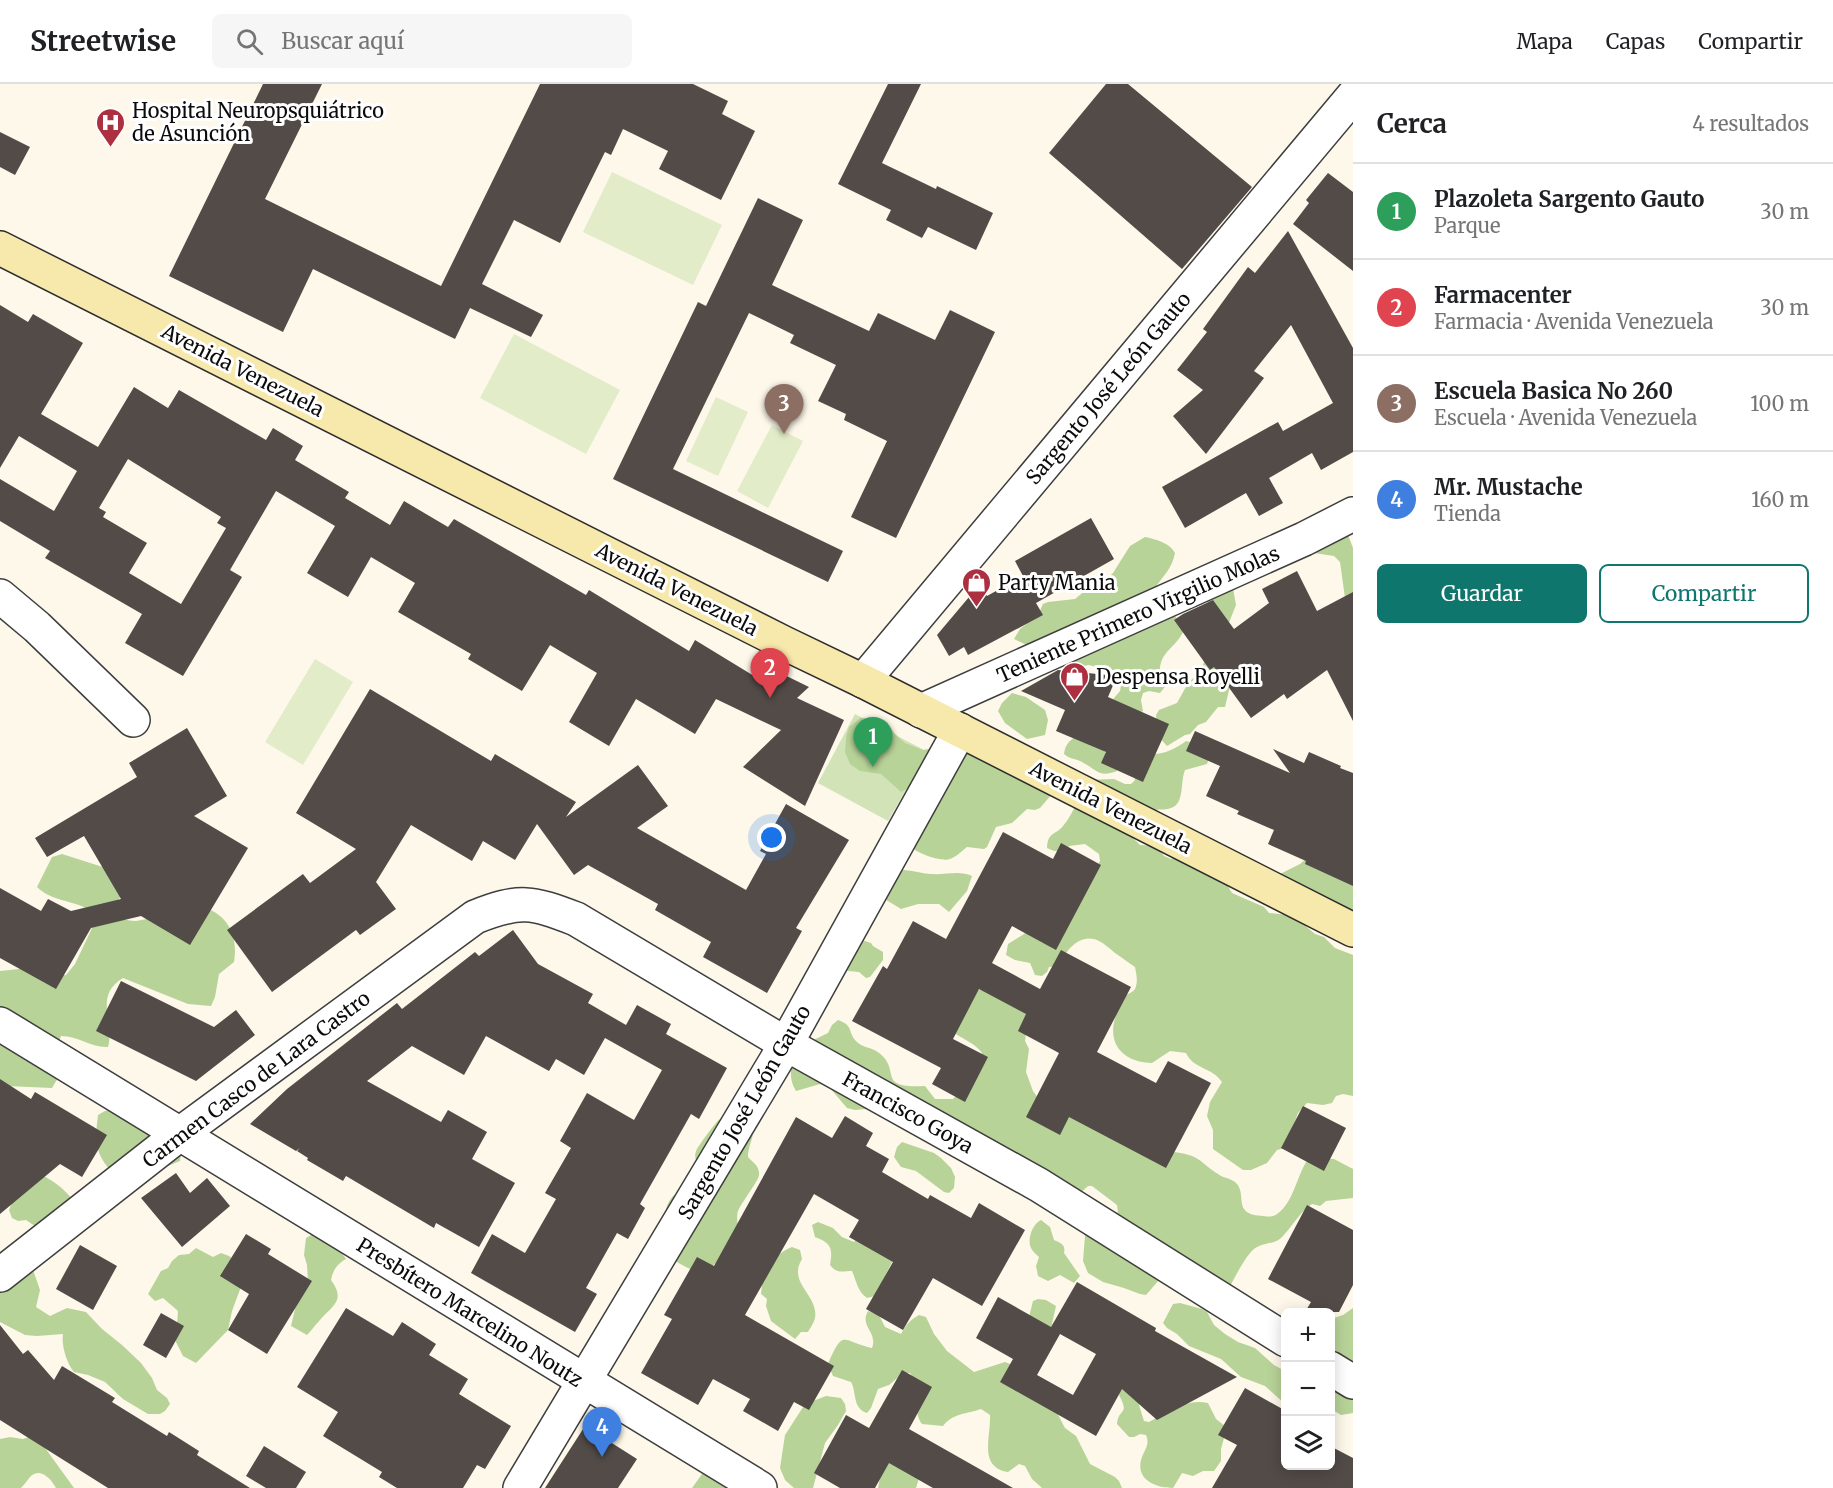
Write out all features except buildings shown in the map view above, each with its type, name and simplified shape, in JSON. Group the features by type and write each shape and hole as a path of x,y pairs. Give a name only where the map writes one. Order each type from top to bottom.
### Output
{"main road":[{"name":"Avenida Venezuela","path":"0,248 1353,930"}],"street":[{"name":"Sargento José León Gauto","path":"863,681 1353,96"},
{"name":"Teniente Primero Virgilio Molas","path":"921,711 1304,539 1353,514"},
{"path":"0,596 37,627 133,720"},
{"name":"Sargento José León Gauto","path":"520,1488 786,1044 960,730"},
{"name":"Francisco Goya","path":"521,903 549,909 576,919 786,1044 1039,1185 1281,1337"},
{"name":"Carmen Casco de Lara Castro","path":"0,1275 181,1133 475,917 498,908 521,903"},
{"name":"Presbítero Marcelino Noutz","path":"0,1024 760,1488"},
{"path":"1335,1371 1353,1382"}],"green space":[{"path":"612,172 722,225 693,285 583,232"},
{"path":"514,334 620,390 586,454 480,398"},
{"path":"716,397 748,412 718,476 686,461"},
{"path":"772,425 803,441 768,508 737,491"},
{"path":"1348,535 1353,548 1353,611 1345,598 1340,562 1334,556 1314,553 1307,543"},
{"path":"1145,537 1166,544 1175,553 1169,568 1154,589 1184,630 1165,655 1160,667 1160,675 1168,683 1160,693 1149,691 1143,693 1141,700 1143,711 1137,714 1109,704 1120,691 1123,673 1119,670 1107,670 1089,665 1071,668 1058,666 1031,647 1014,639 1020,629 1038,615 1043,604 1075,599 1087,589 1103,582 1113,573 1130,546"},
{"path":"1233,588 1236,605 1228,625 1230,686 1225,707 1218,707 1206,722 1198,725 1190,734 1167,746 1158,736 1156,715 1159,710 1177,703 1204,662 1202,657 1210,605 1198,591"},
{"path":"315,659 353,682 303,765 265,742"},
{"path":"1012,693 1026,697 1045,710 1048,720 1045,735 1027,739 1005,723 998,711"},
{"path":"855,714 928,752 888,821 818,783"},
{"path":"861,718 887,722 894,733 905,743 923,750 933,748 955,737 1052,794 1040,808 1027,809 1012,823 996,827 984,849 967,847 947,860 924,855 912,847 909,788 901,792 881,774 860,771 850,764 845,752 846,737 849,727"},
{"path":"1076,736 1103,750 1118,765 1117,771 1102,773 1064,754 1065,748"},
{"path":"1186,741 1194,743 1209,758 1207,764 1185,770 1180,797 1175,806 1155,810 1133,838 1140,845 1156,846 1164,856 1171,859 1175,857 1207,873 1211,878 1226,883 1232,893 1264,907 1269,913 1296,918 1315,934 1324,937 1335,948 1353,955 1353,1096 1343,1094 1336,1096 1332,1103 1323,1105 1307,1103 1298,1113 1285,1148 1277,1150 1267,1163 1251,1170 1243,1170 1213,1149 1213,1130 1207,1116 1210,1102 1222,1082 1218,1077 1193,1062 1186,1053 1170,1051 1152,1063 1142,1062 1125,1055 1115,1043 1113,1025 1116,1013 1122,999 1133,992 1137,984 1135,967 1099,941 1092,939 1074,944 1059,966 1049,967 1042,976 1035,975 1030,963 1015,960 1006,955 1008,944 1024,934 1100,861 1099,854 1085,844 1069,846 1065,851 1054,851 1047,848 1050,836 1060,829 1070,816 1086,780 1114,779 1131,784 1135,780 1134,773 1151,754 1170,750"},
{"path":"62,854 109,869 122,895 113,907 125,919 136,921 206,908 214,912 231,929 235,945 234,962 219,974 211,1006 188,1004 123,978 114,985 107,1001 108,1047 61,1036 57,1047 62,1071 52,1088 6,1086 0,1084 0,971 28,968 58,976 66,975 75,964 93,926 88,909 48,895 37,887 52,857"},
{"path":"1307,858 1353,872 1353,932 1278,875"},
{"path":"897,870 928,874 963,873 972,876 967,891 949,912 939,904 918,904 901,909 883,898"},
{"path":"862,940 871,943 883,952 883,960 870,977 866,978 859,972 845,969"},
{"path":"985,987 1017,1005 1028,1016 1025,1041 1029,1049 1026,1072 1038,1098 1173,1152 1198,1159 1220,1175 1235,1182 1241,1192 1244,1208 1254,1215 1272,1216 1283,1209 1309,1158 1334,1159 1353,1169 1353,1198 1326,1201 1320,1206 1312,1204 1280,1239 1260,1245 1253,1250 1230,1286 1165,1277 1159,1280 1146,1295 1140,1294 1103,1282 1088,1273 1083,1261 1085,1236 1083,1228 1118,1212 1117,1205 1092,1186 1088,1186 1075,1198 890,1122 883,1116 866,1109 847,1108 830,1088 820,1084 796,1091 793,1086 791,1076 795,1049 828,1033 838,1020 848,1026 857,1043 876,1051 886,1059 895,1081 910,1086 925,1086 935,1099 953,1099 971,1078 982,1053 953,1032 964,997"},
{"path":"112,1110 182,1147 180,1161 158,1170 112,1172 99,1152 96,1132 98,1115"},
{"path":"720,1119 738,1120 753,1129 748,1157 757,1167 759,1175 738,1211 738,1229 733,1239 713,1266 701,1271 687,1268 670,1258 665,1216 669,1201 674,1195 681,1194 698,1166 696,1151"},
{"path":"902,1142 934,1153 941,1158 951,1168 955,1177 954,1188 949,1193 944,1192 916,1171 901,1167 894,1157 897,1147"},
{"path":"33,1171 60,1186 83,1215 89,1225 74,1239 60,1243 26,1220 18,1221 12,1218 9,1210 15,1195"},
{"path":"1041,1220 1050,1227 1054,1240 1064,1246 1064,1253 1080,1276 1074,1283 1060,1275 1048,1281 1038,1276 1036,1266 1039,1257 1032,1249 1030,1241 1031,1232"},
{"path":"818,1222 833,1228 842,1237 854,1242 857,1238 895,1256 875,1296 867,1298 864,1295 852,1271 837,1271 830,1265 830,1247 815,1237 812,1225"},
{"path":"313,1234 338,1242 346,1259 336,1268 331,1280 337,1293 336,1302 307,1335 291,1326 296,1305 308,1282 304,1255 306,1238"},
{"path":"792,1247 800,1250 802,1259 798,1267 798,1275 815,1310 814,1320 808,1332 801,1332 795,1339 771,1321 766,1306 767,1299 761,1294 761,1277 778,1256"},
{"path":"196,1248 213,1257 221,1253 236,1261 242,1284 228,1330 196,1363 183,1356 172,1334 177,1325 178,1311 163,1298 155,1301 148,1294 161,1271 168,1268 179,1255 189,1254"},
{"path":"0,1262 32,1267 40,1290 36,1307 50,1316 67,1308 86,1312 141,1363 152,1378 157,1390 167,1398 170,1404 165,1411 160,1414 148,1414 123,1399 105,1382 74,1372 65,1354 63,1334 25,1335 0,1322"},
{"path":"1046,1300 1056,1306 1051,1328 1027,1325 1033,1301"},
{"path":"1180,1303 1207,1312 1214,1325 1225,1334 1255,1348 1281,1369 1281,1400 1265,1386 1241,1377 1221,1359 1189,1346 1167,1328 1163,1323 1173,1304"},
{"path":"1353,1308 1353,1372 1335,1361 1335,1318"},
{"path":"868,1311 879,1315 885,1327 901,1334 908,1323 916,1317 919,1315 926,1317 934,1334 947,1351 974,1372 1005,1362 1013,1365 1055,1409 1065,1428 1076,1436 1090,1464 1115,1477 1122,1488 1042,1488 1032,1479 1025,1466 1019,1464 1008,1472 999,1469 989,1458 990,1415 981,1409 956,1416 943,1426 922,1424 917,1411 917,1386 910,1373 903,1373 889,1385 878,1389 871,1408 867,1413 862,1411 857,1404 851,1382 833,1376 828,1364 841,1341 845,1340 872,1348 873,1338 866,1321"},
{"path":"1335,1377 1353,1385 1353,1413 1341,1415 1335,1411"},
{"path":"1125,1387 1142,1391 1139,1405 1144,1421 1149,1422 1185,1404 1208,1403 1216,1419 1225,1426 1226,1431 1221,1449 1221,1461 1214,1471 1203,1471 1193,1476 1182,1473 1173,1488 1159,1486 1148,1481 1140,1465 1147,1444 1146,1435 1129,1437 1117,1424 1124,1409 1119,1395 1120,1390"},
{"path":"826,1396 841,1398 846,1411 825,1443 813,1488 794,1488 785,1480 780,1468 785,1435 805,1404"},
{"path":"10,1437 23,1439 29,1437 43,1445 74,1488 56,1488 49,1478 39,1473 31,1476 21,1488 0,1488 0,1439"},
{"path":"884,1457 919,1478 916,1488 878,1488"},
{"path":"707,1467 741,1488 692,1488"}],"place":[{"name":"Hospital Neuropsquiátrico de Asunción","path":"111,148"},
{"name":"Escuela Basica No 260","path":"784,434"},
{"name":"Party Mania","path":"977,608"},
{"name":"Farmacenter","path":"770,698"},
{"name":"Despensa Royelli","path":"1075,702"},
{"name":"Plazoleta Sargento Gauto","path":"873,767"},
{"name":"Mr. Mustache","path":"602,1457"}]}
